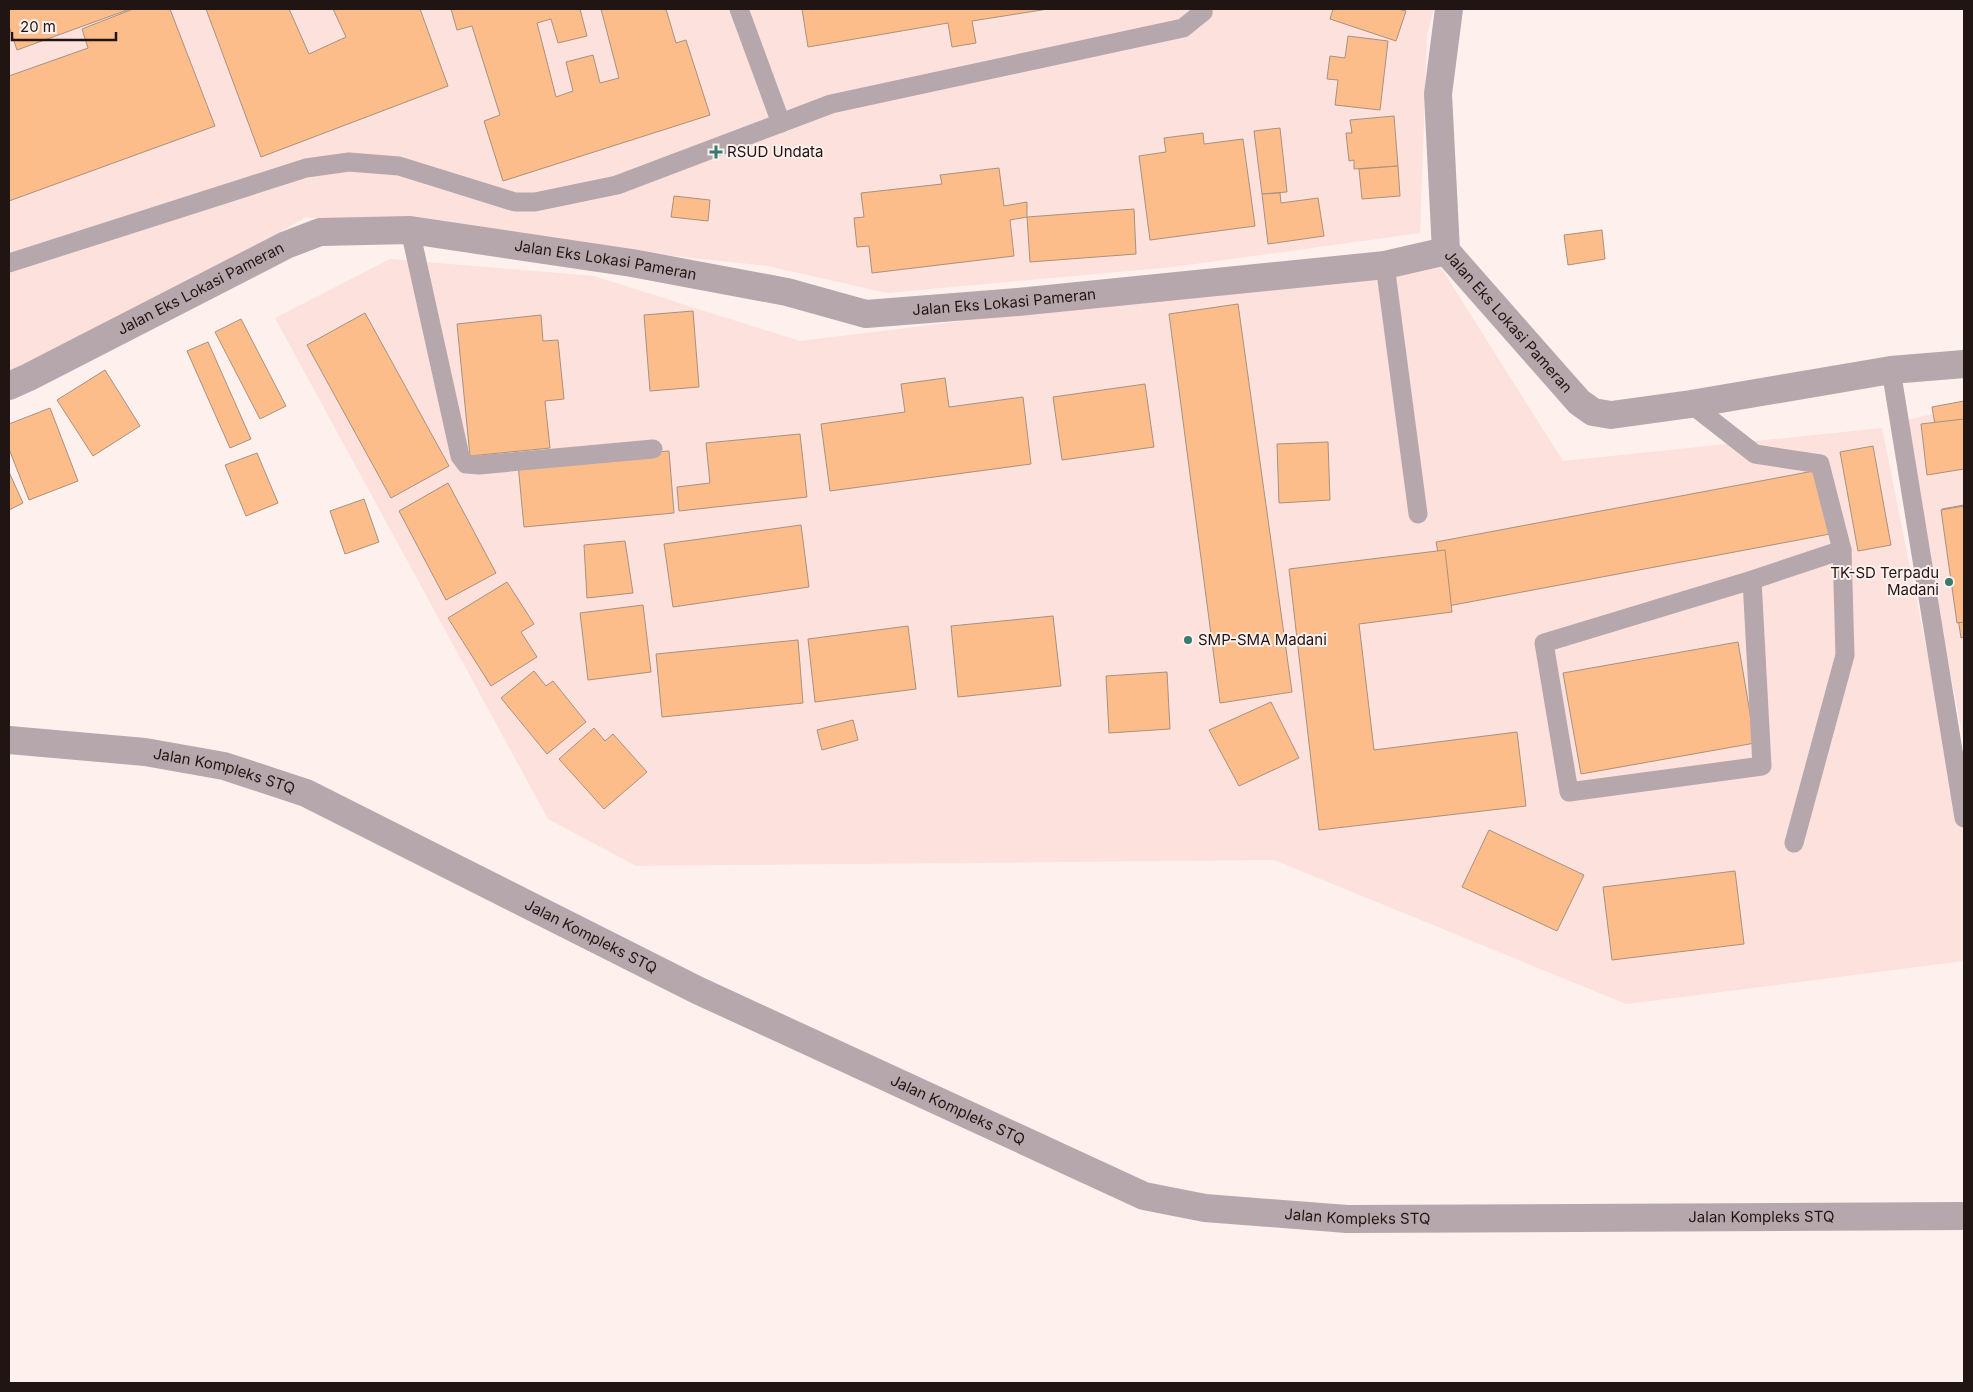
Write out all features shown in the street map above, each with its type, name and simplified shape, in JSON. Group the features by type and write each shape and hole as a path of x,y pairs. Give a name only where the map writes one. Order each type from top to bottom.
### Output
{"street":[{"path":"1446,250 1438,94 1450,9"},
{"name":"Jalan Eks Lokasi Pameran","path":"9,386 38,373 286,245 320,232 410,230 642,265 787,292 866,314 1018,302 1386,265 1446,250 1579,402 1593,412 1611,415 1691,404 1890,370 1964,364"},
{"name":"Jalan Kompleks STQ","path":"9,740 145,752 224,766 306,793 697,990 1144,1196 1205,1208 1348,1219 1964,1216"}],"lane":[{"path":"739,9 781,123"},
{"path":"9,263 306,168 349,162 399,166 515,202 535,202 616,185 831,104 1184,28 1203,12 1202,9"},
{"path":"410,230 460,456 466,464 479,465 653,449"},
{"path":"1386,265 1418,514"},
{"path":"1890,370 1964,818"},
{"path":"1691,404 1755,454 1820,464 1842,550 1845,655 1794,843"},
{"path":"1752,580 1762,766 1569,792 1544,643 1752,580 1842,550"}],"shaded area":[{"name":"RSUD Undata","path":"9,9 1434,9 1427,35 1420,233 1173,267 887,293 768,266 306,217 29,377 9,386"},
{"name":"SMP-SMA Madani","path":"390,259 594,276 800,341 1438,263 1563,461 1882,428 1964,836 1964,961 1626,1004 1274,860 636,866 548,819 275,318"},
{"name":"TK-SD Terpadu Madani","path":"1964,407 1964,743 1902,421"}],"building":[{"path":"9,9 130,9 17,50 9,26"},
{"path":"133,9 170,9 215,126 9,201 9,76 88,48 82,29"},
{"path":"206,9 289,9 309,54 346,37 333,9 420,9 448,86 261,157"},
{"path":"451,9 580,9 587,36 558,43 551,19 537,23 556,97 573,91 566,62 593,55 600,83 619,78 601,9 666,9 676,43 686,40 710,115 503,181 484,121 500,115 472,26 457,30"},
{"path":"802,9 1048,9 972,21 976,43 952,47 948,23 808,47"},
{"path":"1333,9 1398,9 1406,11 1396,41 1330,19"},
{"path":"1348,36 1388,41 1380,110 1335,105 1338,80 1327,79 1330,56 1345,58"},
{"path":"1394,116 1398,166 1354,169 1354,160 1349,161 1346,133 1352,133 1350,120"},
{"path":"1280,128 1287,192 1262,194 1254,131"},
{"path":"1203,133 1204,144 1243,139 1255,226 1150,240 1139,156 1166,152 1164,138"},
{"path":"1398,166 1400,196 1362,199 1359,169"},
{"path":"999,168 1004,206 1027,202 1027,217 1010,220 1014,256 872,273 869,246 857,247 854,218 864,217 861,193 942,184 940,175"},
{"path":"1280,193 1281,203 1318,198 1324,236 1268,244 1262,194"},
{"path":"674,196 710,200 708,221 671,217"},
{"path":"1134,209 1136,254 1030,262 1027,217"},
{"path":"1602,230 1605,259 1568,265 1564,235"},
{"path":"1238,304 1292,692 1220,703 1169,314"},
{"path":"693,311 699,387 650,391 644,315"},
{"path":"365,313 449,466 391,498 307,345"},
{"path":"541,315 543,341 558,340 564,399 545,401 550,448 470,456 457,324"},
{"path":"241,319 286,406 260,419 215,332"},
{"path":"208,342 251,439 230,448 187,351"},
{"path":"105,370 140,426 93,456 57,400"},
{"path":"945,378 949,407 1023,397 1031,464 830,491 821,424 905,412 901,384"},
{"path":"1145,384 1154,447 1062,460 1053,397"},
{"path":"1964,401 1964,463 1942,466 1932,407"},
{"path":"50,408 78,481 29,500 9,449 9,424"},
{"path":"1964,419 1964,469 1927,475 1921,424"},
{"path":"800,434 807,497 679,511 677,487 710,483 706,443"},
{"path":"1328,442 1330,500 1279,503 1277,444"},
{"path":"1873,446 1891,545 1858,551 1840,452"},
{"path":"669,451 674,513 524,527 518,464"},
{"path":"257,453 278,503 246,516 225,465"},
{"path":"1819,470 1830,534 1448,606 1436,542"},
{"path":"9,472 23,503 9,510"},
{"path":"448,483 496,573 446,600 399,511"},
{"path":"364,499 379,542 345,554 330,511"},
{"path":"1964,505 1964,637 1961,638 1942,509"},
{"path":"1964,506 1964,622 1957,623 1941,510"},
{"path":"801,525 809,587 673,607 664,544"},
{"path":"625,541 633,593 587,598 584,545"},
{"path":"1445,550 1452,612 1359,624 1374,750 1517,732 1526,806 1319,830 1289,569"},
{"path":"507,582 534,624 521,632 537,657 491,686 448,618"},
{"path":"643,605 651,672 588,680 580,613"},
{"path":"1053,616 1061,686 958,697 951,626"},
{"path":"908,626 916,689 815,702 808,639"},
{"path":"798,640 803,703 662,717 656,654"},
{"path":"1738,642 1755,743 1581,774 1563,673"},
{"path":"534,671 546,686 553,681 586,722 547,754 501,698"},
{"path":"1167,672 1170,729 1109,733 1106,676"},
{"path":"1271,702 1299,758 1239,786 1209,730"},
{"path":"853,720 858,740 822,750 817,730"},
{"path":"594,728 605,741 613,734 647,772 604,809 559,759"},
{"path":"1489,830 1584,875 1557,931 1462,887"},
{"path":"1735,871 1744,944 1612,960 1603,887"}],"place":[{"name":"RSUD Undata","path":"716,152"},
{"name":"TK-SD Terpadu Madani","path":"1949,582"},
{"name":"SMP-SMA Madani","path":"1188,640"}]}
